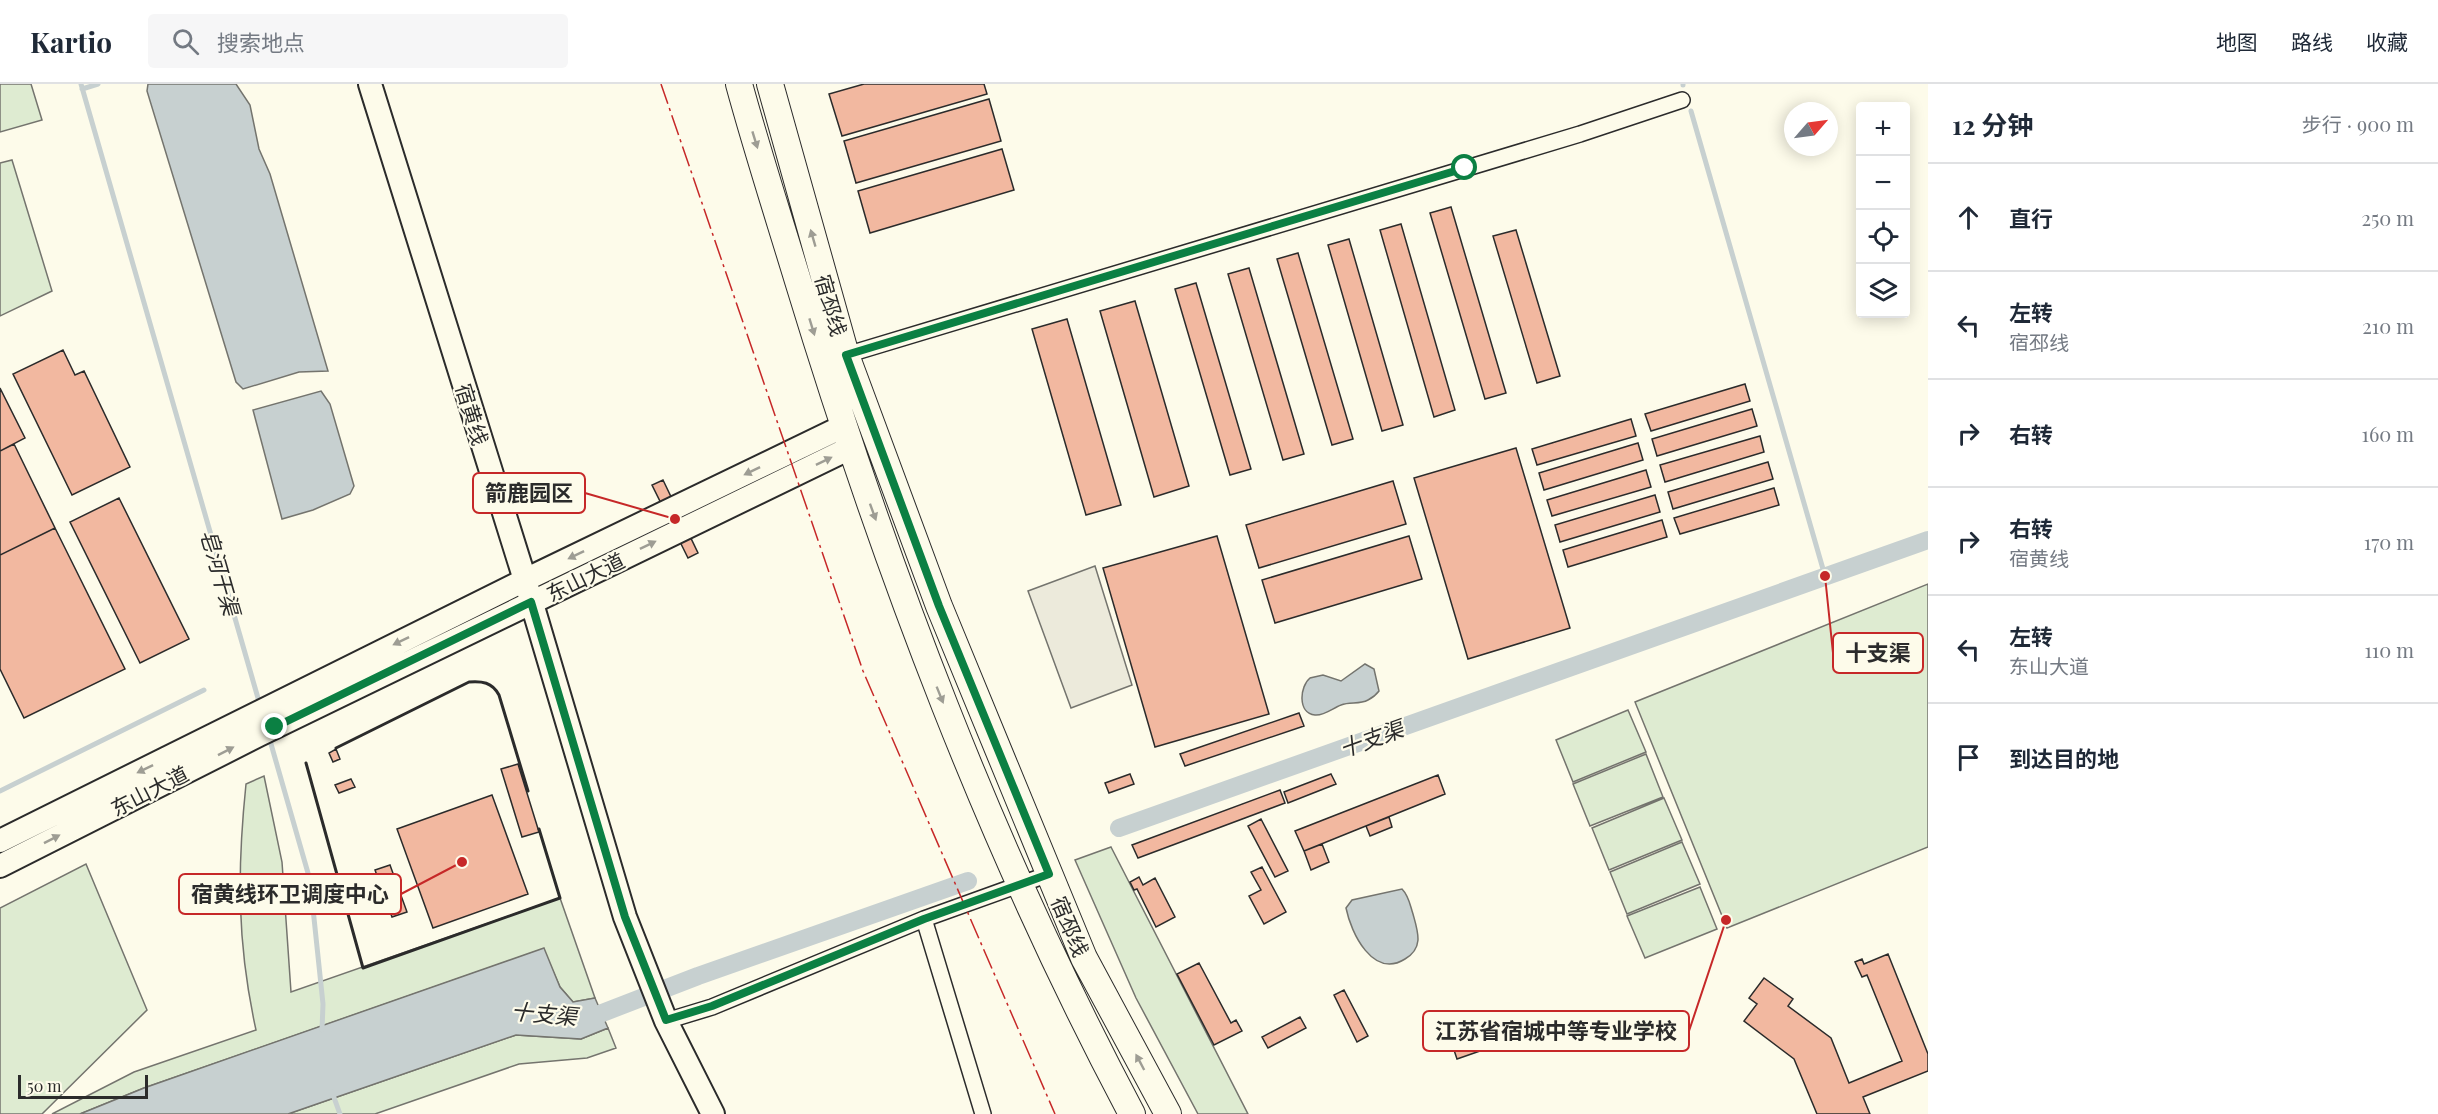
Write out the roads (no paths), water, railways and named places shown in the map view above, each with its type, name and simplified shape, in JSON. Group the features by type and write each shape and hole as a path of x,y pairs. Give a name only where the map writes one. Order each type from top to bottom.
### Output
{"main road":[{"name":"宿黄线","path":"370,84 525,580 625,917 664,1016 713,1114"},
{"name":"宿邳线","path":"739,84 846,438 935,682 1018,885 1131,1114"},
{"name":"宿邳线","path":"770,84 846,355 939,606 1084,958 1168,1114"},
{"name":"东山大道","path":"0,866 525,580 846,438"},
{"name":"东山大道","path":"0,841 531,602 846,438"}],"street":[{"path":"846,355 1580,134 1682,100"},
{"path":"664,1016 712,1006 924,919 1049,874"},
{"path":"924,919 982,1114"}],"water":[{"path":"148,84 236,84 250,105 259,149 270,174 328,371 299,372 243,389 236,382 147,91"},
{"path":"321,391 330,404 354,486 350,494 313,510 282,519 253,410"},
{"path":"1365,664 1374,669 1379,691 1374,696 1358,703 1338,706 1318,715 1305,710 1302,693 1310,678 1323,675 1341,681"},
{"path":"1402,889 1408,898 1415,921 1418,933 1417,945 1411,955 1405,959 1393,964 1383,963 1365,950 1358,940 1346,908 1352,900"},
{"path":"544,948 560,987 573,1002 595,998 608,1028 581,1039 516,1035 288,1114 80,1114 144,1088"}],"waterway":[{"name":"皂河干渠","path":"81,84 260,705"},
{"path":"82,89 98,84"},
{"path":"1691,111 1825,576"},
{"name":"十支渠","path":"1119,828 1928,540"},
{"path":"0,791 204,690"},
{"name":"皂河干渠","path":"269,737 310,880 323,1004 322,1030"},
{"name":"十支渠","path":"580,1017 592,1017 698,976 968,881"},
{"path":"332,1092 340,1114"}],"place":[{"name":"箭鹿园区","path":"675,519"},
{"name":"十支渠","path":"1825,576"},
{"name":"宿黄线环卫调度中心","path":"462,862"},
{"name":"江苏省宿城中等专业学校","path":"1726,920"}]}
